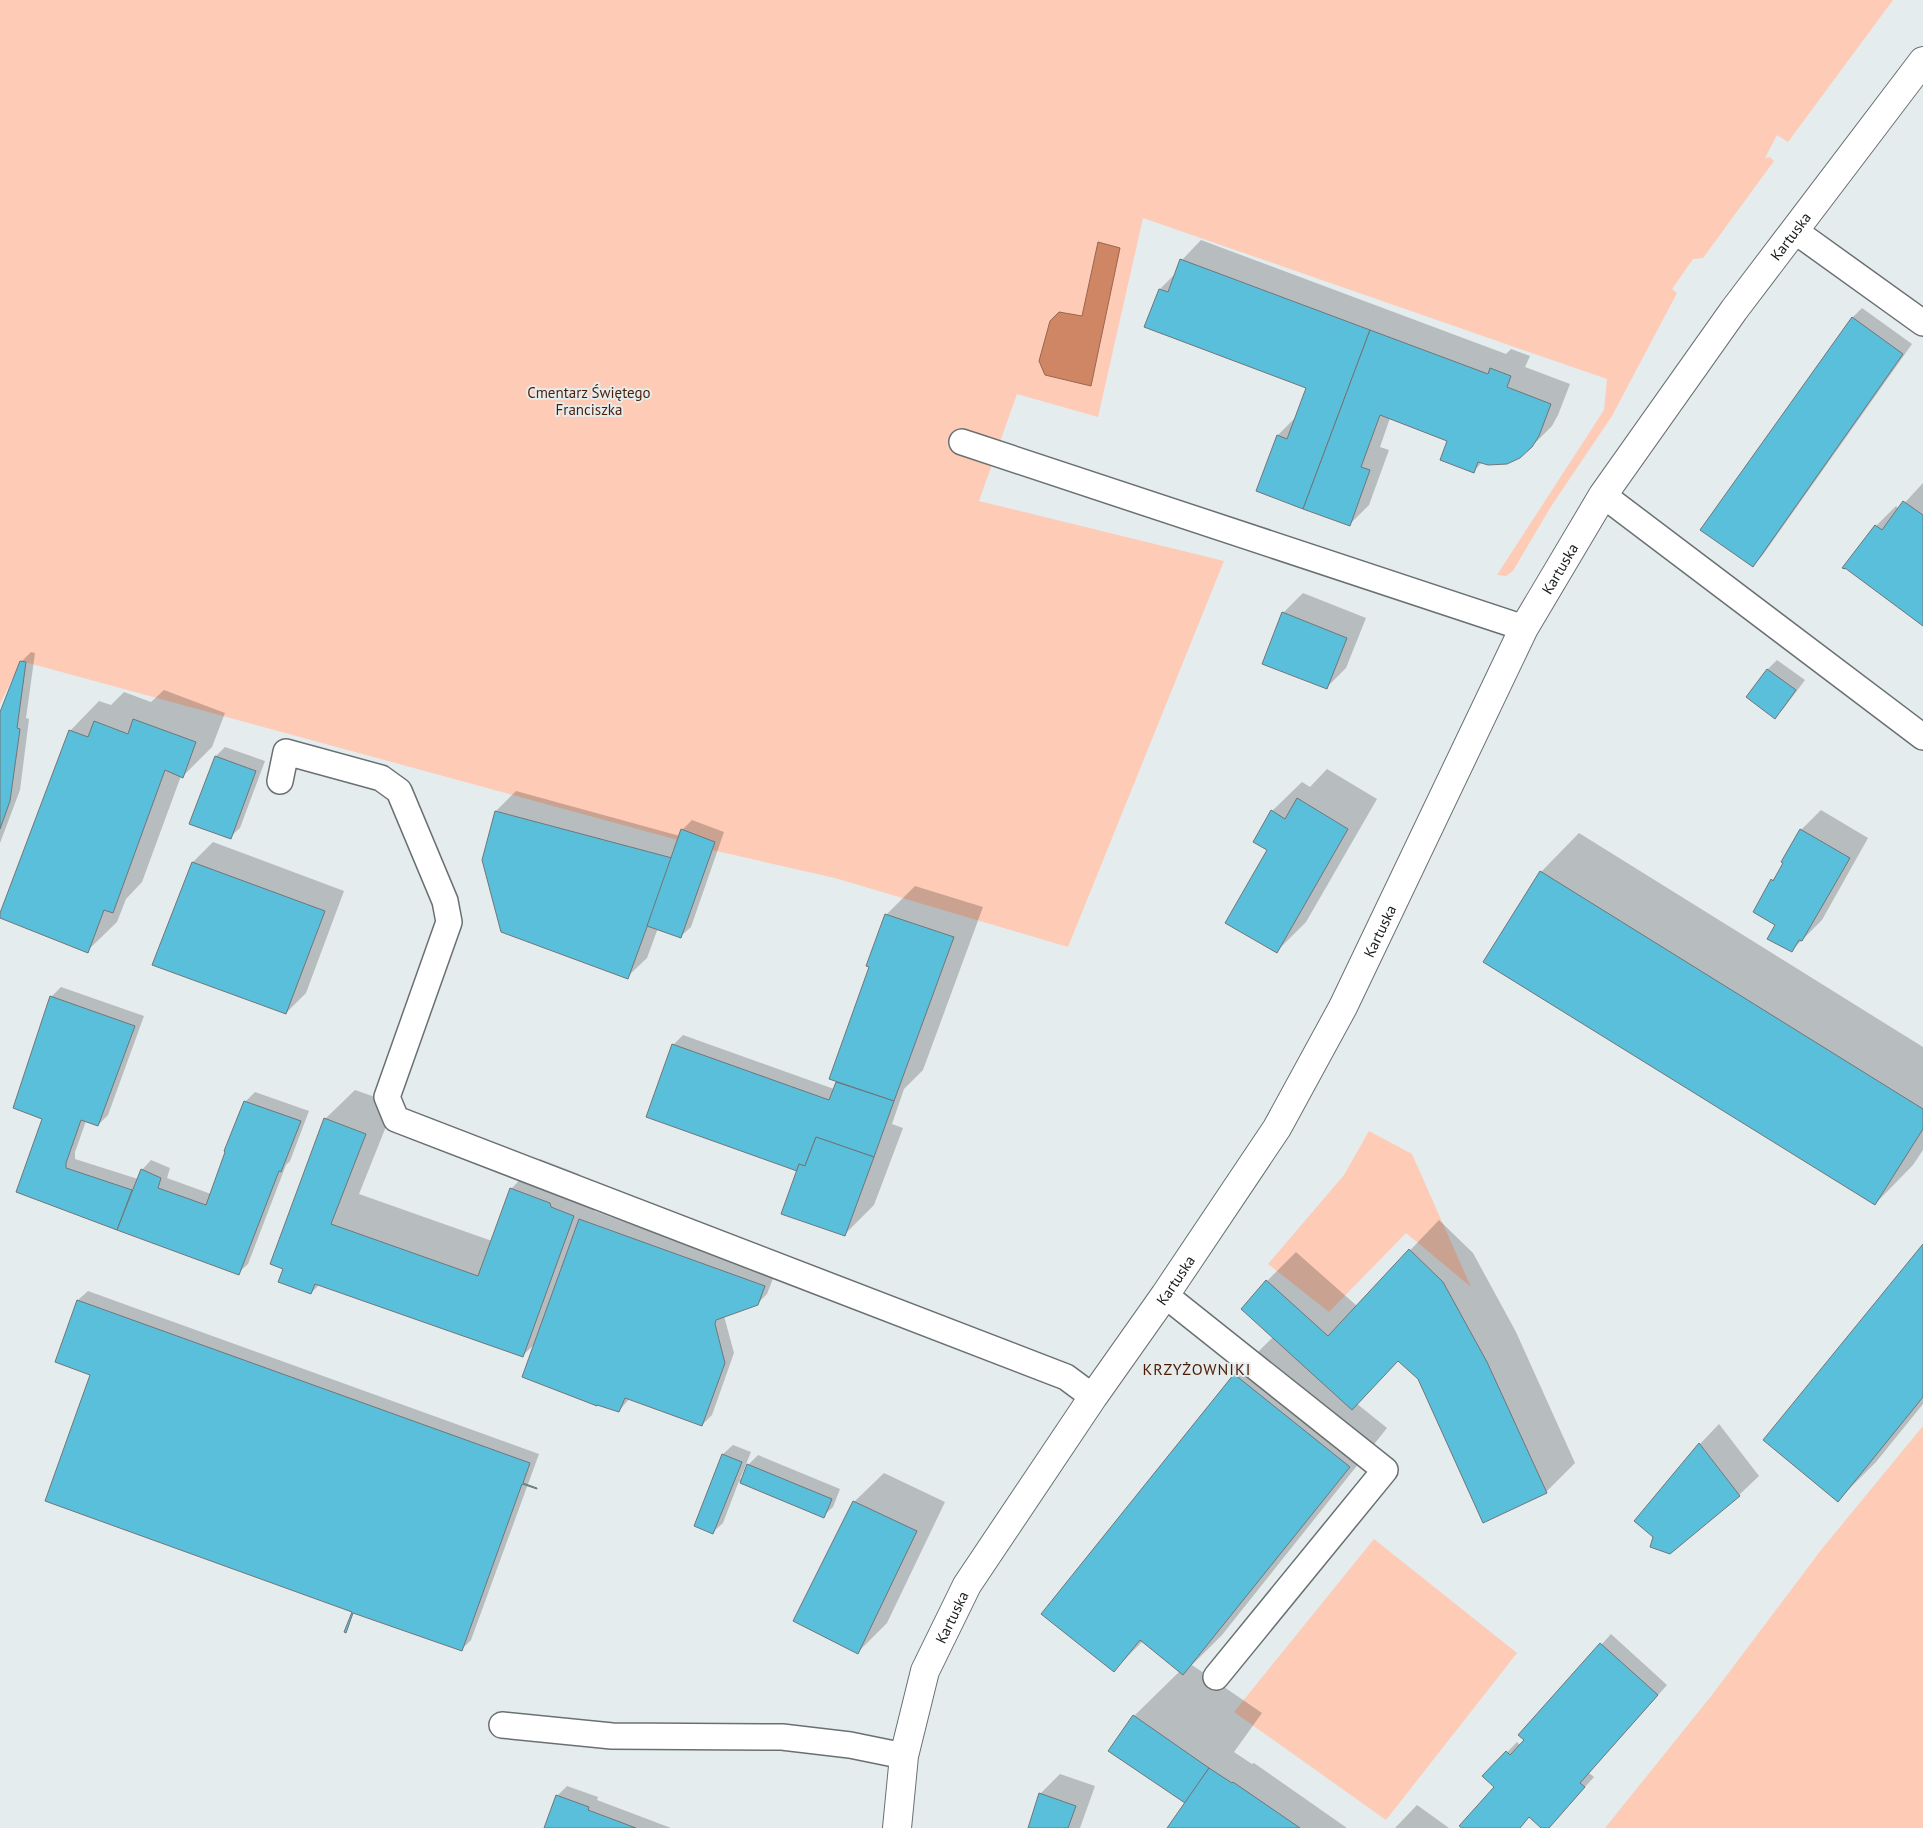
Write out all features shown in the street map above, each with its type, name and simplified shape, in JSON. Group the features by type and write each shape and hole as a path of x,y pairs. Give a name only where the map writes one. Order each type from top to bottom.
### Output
{"street":[{"name":"Kartuska","path":"897,1828 904,1756 925,1671 967,1585 1277,1128 1343,1007 1524,628 1602,495 1734,310 1923,61"}],"lane":[{"path":"1795,231 1923,322"},
{"path":"962,442 1524,628"},
{"path":"1602,495 1923,737"},
{"path":"280,782 286,752 382,778 399,791 446,901 449,922 387,1097 396,1119 1066,1377 1093,1397"},
{"path":"1165,1295 1385,1470 1216,1677"},
{"path":"502,1725 612,1736 782,1737 850,1745 904,1756"}],"green space":[{"name":"Cmentarz Świętego Franciszka","path":"0,0 1893,0 1788,142 1777,135 1765,158 1770,157 1774,161 1703,258 1693,259 1672,289 1677,293 1612,416 1550,508 1513,571 1506,576 1497,575 1604,410 1607,379 1143,218 1098,417 1017,394 979,501 1224,561 1068,947 835,878 712,850 715,842 682,829 678,840 21,661 0,704"},
{"path":"1369,1131 1412,1154 1471,1287 1406,1233 1329,1312 1268,1264 1344,1175"},
{"path":"1923,1426 1923,1828 1605,1828 1712,1695 1821,1550"},
{"path":"1374,1539 1517,1653 1386,1820 1234,1712"}],"shaded area":[{"path":"1098,242 1120,248 1091,386 1045,375 1039,361 1050,321 1059,312 1082,316"}],"building":[{"path":"1180,259 1370,330 1303,509 1256,491 1277,435 1287,439 1306,388 1144,327 1159,289 1168,292"},
{"path":"1852,317 1903,354 1753,567 1700,530"},
{"path":"1370,330 1488,374 1490,368 1511,376 1507,387 1551,404 1539,436 1532,447 1520,458 1507,464 1488,465 1478,462 1474,473 1440,460 1447,441 1380,415 1361,467 1370,470 1350,526 1303,509"},
{"path":"1903,501 1923,515 1923,626 1845,568 1842,568 1875,525 1882,530"},
{"path":"1282,612 1347,638 1327,689 1262,664"},
{"path":"20,661 26,662 17,728 20,729 10,801 0,829 0,712"},
{"path":"1767,669 1796,690 1775,719 1746,697"},
{"path":"133,719 196,742 183,778 165,770 113,913 104,910 88,953 0,918 0,913 69,730 88,737 94,721 128,734"},
{"path":"215,756 256,771 231,839 189,824"},
{"path":"1297,798 1348,829 1277,953 1225,923 1267,850 1253,842 1271,810 1285,819"},
{"path":"495,811 672,858 628,979 501,932 482,860"},
{"path":"681,829 715,842 681,938 647,926"},
{"path":"1800,829 1850,858 1802,941 1799,940 1792,952 1767,939 1775,925 1753,912 1771,879 1773,881 1783,863 1781,862"},
{"path":"192,862 325,911 286,1014 152,965"},
{"path":"1540,871 1923,1109 1923,1129 1875,1205 1483,962"},
{"path":"885,914 954,937 894,1101 829,1079 869,967 866,966"},
{"path":"50,996 135,1026 98,1126 81,1120 66,1163 66,1168 132,1190 117,1230 16,1192 42,1119 13,1108"},
{"path":"672,1044 829,1100 836,1082 894,1101 874,1157 816,1137 805,1166 799,1164 797,1171 646,1117"},
{"path":"244,1101 301,1121 281,1172 279,1171 239,1275 117,1230 141,1169 161,1178 158,1188 206,1205 224,1151"},
{"path":"324,1118 366,1134 331,1224 478,1276 510,1188 550,1203 551,1207 574,1216 523,1357 315,1284 311,1294 278,1282 283,1269 270,1264"},
{"path":"816,1137 874,1157 845,1236 781,1214 799,1164 805,1166"},
{"path":"579,1219 765,1286 758,1305 716,1320 715,1324 725,1363 702,1426 625,1398 619,1412 597,1406 522,1377"},
{"path":"1923,1244 1923,1397 1838,1502 1763,1440"},
{"path":"1409,1249 1443,1282 1487,1362 1547,1493 1483,1523 1418,1379 1398,1361 1352,1410 1241,1309 1266,1280 1328,1336"},
{"path":"77,1300 530,1463 523,1483 537,1489 522,1484 462,1651 353,1613 346,1633 344,1632 352,1612 45,1501 90,1375 55,1362"},
{"path":"1234,1374 1350,1467 1183,1675 1140,1640 1114,1672 1041,1614"},
{"path":"1699,1443 1740,1496 1670,1554 1650,1547 1653,1537 1634,1521"},
{"path":"722,1454 742,1462 713,1534 694,1526"},
{"path":"747,1464 832,1499 824,1518 740,1483"},
{"path":"853,1501 917,1531 858,1654 793,1621"},
{"path":"1600,1643 1658,1695 1580,1783 1585,1787 1549,1828 1541,1828 1529,1817 1520,1828 1462,1828 1459,1826 1494,1787 1482,1776 1506,1751 1510,1755 1524,1740 1518,1735"},
{"path":"1133,1715 1209,1768 1185,1803 1108,1751"},
{"path":"1209,1768 1233,1782 1300,1828 1167,1828"},
{"path":"1039,1793 1076,1806 1068,1828 1028,1828"},
{"path":"556,1795 589,1807 588,1810 636,1828 544,1828"}],"district":[{"name":"KRZYŻOWNIKI","path":"1197,1369"}]}
